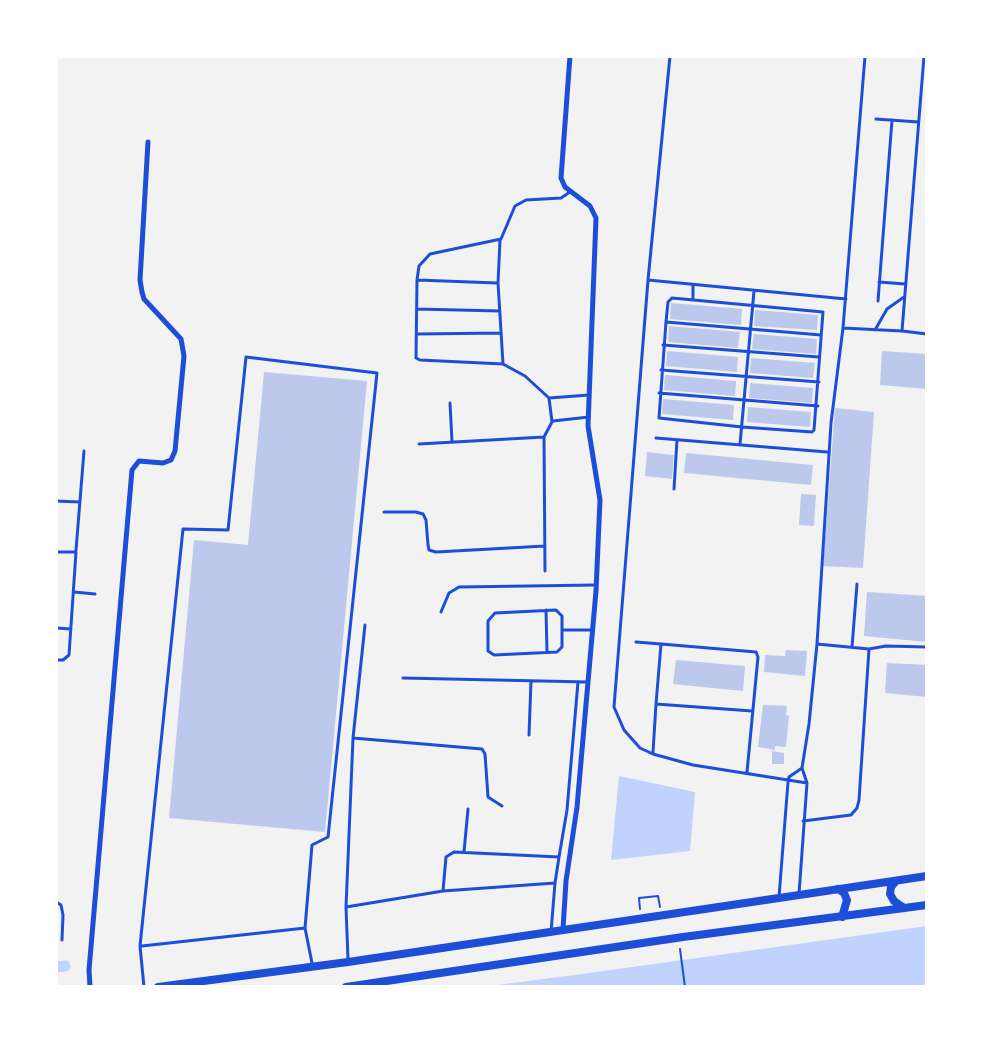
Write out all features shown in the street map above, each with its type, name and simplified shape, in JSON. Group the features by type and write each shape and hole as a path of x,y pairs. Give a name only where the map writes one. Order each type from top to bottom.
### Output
{"main road":[{"path":"158,987 348,962 927,876"},
{"path":"897,880 890,894 904,908"},
{"path":"838,889 847,900 842,917"},
{"path":"346,987 927,905"}],"street":[{"path":"563,930 593,630 600,500 589,417 596,218 590,206 565,187 561,168 570,56"},
{"path":"90,987 132,470 139,461 163,463 171,460 175,451 184,356 181,339 144,299 142,292 140,280 148,142"}],"lane":[{"path":"670,56 648,280 614,707 624,730 640,748 653,754 693,765 807,783"},
{"path":"799,894 807,783 802,768 817,644 829,452 846,299 865,56"},
{"path":"902,331 918,122 925,75 924,56"},
{"path":"876,119 918,122"},
{"path":"878,301 892,120"},
{"path":"503,364 498,283 501,239 515,206 526,200 561,198 570,192"},
{"path":"501,239 430,254 419,266 415,354 420,360 503,364 525,376 549,398 552,422 544,437 545,571"},
{"path":"417,280 498,283"},
{"path":"648,280 846,299"},
{"path":"879,282 905,284"},
{"path":"693,285 693,299"},
{"path":"740,444 754,291"},
{"path":"875,330 887,309 904,297"},
{"path":"669,299 753,304 820,310 824,316 816,428 812,432 662,420 657,414 669,299"},
{"path":"417,309 500,311"},
{"path":"666,322 822,335"},
{"path":"843,328 927,334"},
{"path":"415,334 501,333"},
{"path":"663,345 821,357"},
{"path":"144,987 140,946 183,529 228,530 246,357 377,373 328,837 312,845 305,928 313,967"},
{"path":"661,370 819,382"},
{"path":"659,393 818,406"},
{"path":"549,398 589,395"},
{"path":"450,403 452,442"},
{"path":"552,422 589,417"},
{"path":"419,444 544,437"},
{"path":"656,438 829,452"},
{"path":"674,489 677,440"},
{"path":"56,660 63,660 69,655 84,451"},
{"path":"56,501 80,502"},
{"path":"384,512 423,514 429,550 436,552 545,546"},
{"path":"56,552 76,552"},
{"path":"852,647 857,584"},
{"path":"441,612 449,593 459,587 596,585"},
{"path":"74,592 95,594"},
{"path":"519,610 556,610 560,613 562,630 560,650 494,655 488,651 490,615 519,610"},
{"path":"546,610 547,652"},
{"path":"348,962 346,907 353,738 365,625"},
{"path":"56,628 71,629"},
{"path":"562,630 593,630"},
{"path":"636,642 756,652 747,772"},
{"path":"653,754 661,644"},
{"path":"817,644 869,649 886,646 927,647"},
{"path":"803,821 851,815 857,808 869,649"},
{"path":"403,678 588,682"},
{"path":"529,735 531,681"},
{"path":"551,932 555,883 567,810 578,682"},
{"path":"656,704 752,711"},
{"path":"56,724 56,778"},
{"path":"353,738 482,749 488,797 502,806"},
{"path":"779,897 788,782 789,777 802,768"},
{"path":"464,852 468,809"},
{"path":"443,891 449,853 559,857"},
{"path":"346,907 443,891 555,883"},
{"path":"56,902 61,905 63,915 62,940"},
{"path":"140,946 305,928"}],"path":[{"path":"641,918 639,898 658,896"},
{"path":"679,944 685,987"}],"water":[{"path":"619,776 695,792 690,851 611,860"},
{"path":"927,926 927,987 482,987 582,974"}],"building":[{"path":"671,303 742,309 741,325 670,319"},
{"path":"755,310 818,315 817,330 754,326"},
{"path":"669,326 740,332 738,348 668,342"},
{"path":"754,334 817,339 816,354 752,349"},
{"path":"667,351 738,357 737,372 666,366"},
{"path":"882,351 927,354 927,389 880,385"},
{"path":"751,358 815,363 813,378 750,373"},
{"path":"264,372 367,381 325,832 169,818 194,540 248,545"},
{"path":"665,375 736,381 735,396 664,390"},
{"path":"750,383 813,388 812,403 749,398"},
{"path":"663,399 734,405 733,420 662,414"},
{"path":"748,407 811,412 810,427 747,422"},
{"path":"835,408 874,412 863,568 823,566"},
{"path":"647,452 674,455 672,479 645,476"},
{"path":"686,453 813,465 811,485 684,473"},
{"path":"801,494 816,495 814,526 799,525"},
{"path":"867,592 927,596 927,642 864,636"},
{"path":"786,650 807,651 805,676 764,672 765,655 785,656"},
{"path":"676,660 745,666 743,691 673,684"},
{"path":"887,663 927,665 927,697 885,693"},
{"path":"763,705 787,706 786,747 775,746 775,750 758,747"},
{"path":"772,751 784,753 784,764 772,764"}],"waterway":[{"path":"56,967 65,966"}]}
